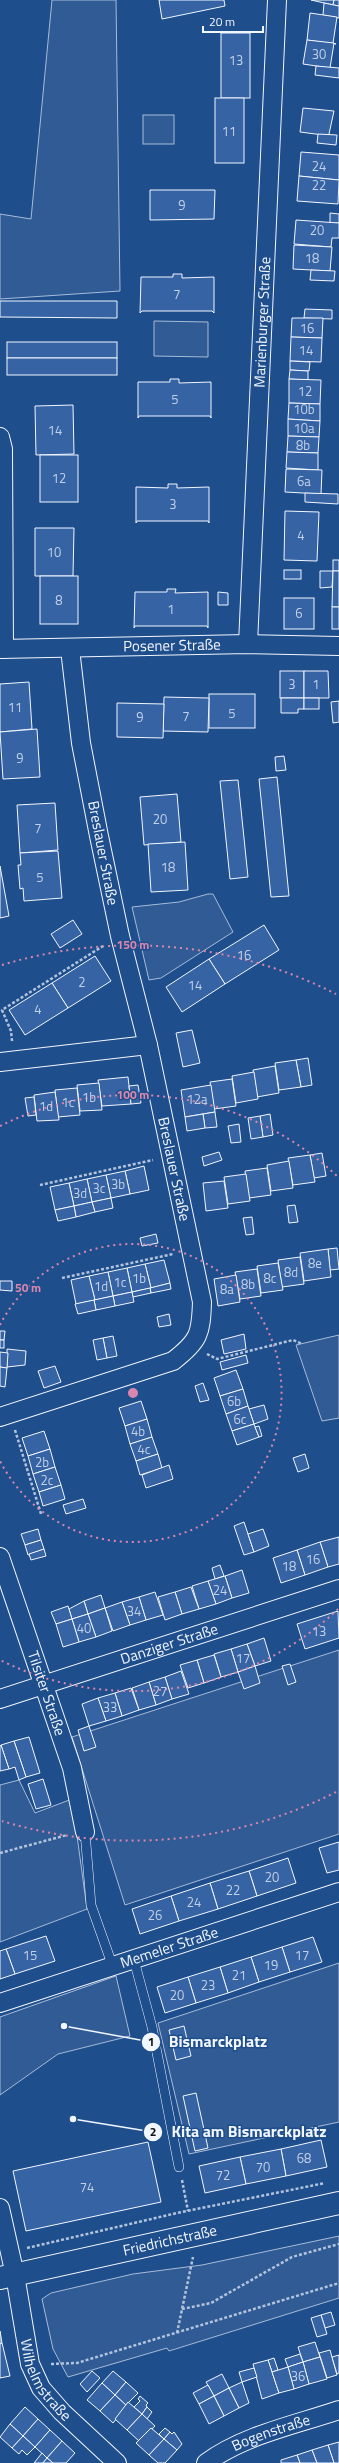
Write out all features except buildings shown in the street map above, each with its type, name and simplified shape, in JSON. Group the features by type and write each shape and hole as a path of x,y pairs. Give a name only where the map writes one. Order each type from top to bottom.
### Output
{"street":[{"name":"Marienburger Straße","path":"248,644 277,0"},
{"name":"Posener Straße","path":"0,437 3,449 2,649 70,649 248,644 339,646"},
{"name":"Breslauer Straße","path":"5,1415 174,1361 192,1346 201,1327 202,1302 172,1156 148,1045 120,936 81,743 70,649"},
{"path":"7,1061 148,1045"},
{"name":"Tilsiter Straße","path":"0,1557 72,1768 86,1832"},
{"name":"Danziger Straße","path":"0,1699 339,1589"},
{"name":"Memeler Straße","path":"0,2003 339,1892"},
{"name":"Friedrichstraße","path":"8,2276 339,2203"},
{"path":"0,2208 10,2252 8,2276"},
{"name":"Wilhelmstraße","path":"8,2276 30,2364 41,2388 62,2412 117,2463"},
{"name":"Bogenstraße","path":"206,2463 224,2450 250,2439 339,2410"}],"lane":[{"path":"86,1832 91,1905 113,1967"},
{"path":"134,1960 152,2027 179,2167"}],"path":[{"path":"7,1061 11,1031 2,1010 120,936"},
{"path":"40,1185 172,1156"},
{"path":"62,1278 191,1250"},
{"path":"192,1346 217,1359 293,1340 302,1344"},
{"path":"5,1415 41,1514"},
{"path":"0,1853 86,1832"},
{"path":"179,2167 188,2210"},
{"path":"10,2252 188,2210 332,2181"},
{"path":"182,2309 211,2303 292,2257 339,2244"},
{"path":"177,2333 194,2255"},
{"path":"30,2364 78,2363 339,2283"}],"shaded area":[{"path":"52,0 116,0 120,291 0,299 0,214 31,219"},
{"path":"143,115 174,115 174,144 143,144"},
{"path":"154,321 208,322 208,357 154,356"},
{"path":"213,894 233,932 161,978 149,980 132,907 179,902"},
{"path":"339,1335 339,1418 322,1421 296,1345"},
{"path":"339,1650 339,1834 125,1905 72,1737"},
{"path":"19,1780 35,1813 72,1799 87,1909 0,1942 0,1785"},
{"path":"339,1963 339,2122 189,2154 158,2023"},
{"path":"116,1976 130,2036 58,2054 0,2095 0,2017"},
{"path":"339,2236 339,2298 169,2351 167,2348 68,2377 53,2349 42,2299 51,2293 133,2274 202,2265"}],"place":[{"name":"Bismarckplatz","path":"64,2026"},
{"name":"Kita am Bismarckplatz","path":"73,2119"}]}
